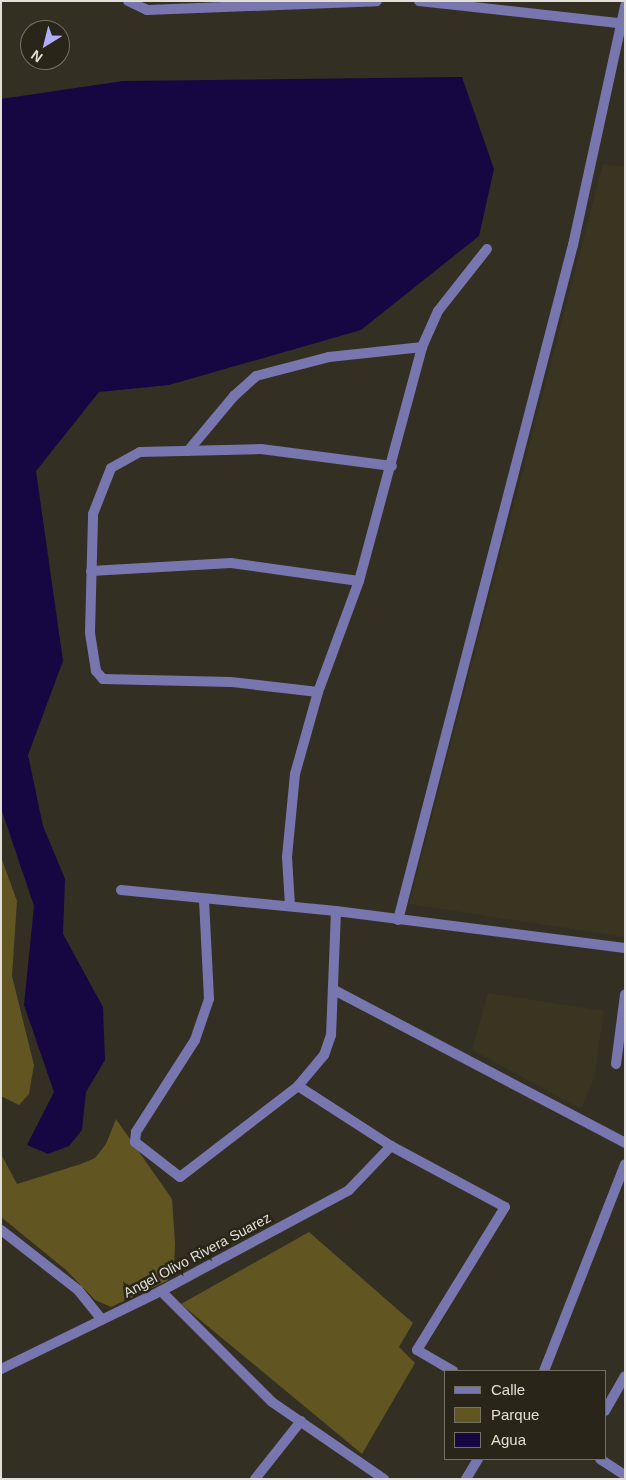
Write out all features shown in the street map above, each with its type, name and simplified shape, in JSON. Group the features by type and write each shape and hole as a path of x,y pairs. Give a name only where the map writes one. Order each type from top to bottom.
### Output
{"street":[{"path":"128,1 146,10 377,1"},
{"path":"419,1 618,23"},
{"path":"398,920 573,245 618,23 625,6"},
{"path":"290,906 287,857 294,783 318,692 359,581 392,466 422,347 438,311 487,249"},
{"path":"188,451 234,396 256,376 337,356 422,347"},
{"path":"318,692 231,682 103,679 96,670 90,632 94,514 111,468 140,452 261,449 392,466"},
{"path":"91,571 230,563 359,581"},
{"path":"121,890 204,900 336,911 625,948"},
{"path":"204,900 209,999 194,1040 136,1132 135,1142 180,1177 298,1086 324,1055 332,1035 336,991 336,911"},
{"path":"336,991 625,1143"},
{"path":"616,1064 625,995"},
{"path":"298,1086 391,1146 505,1207 418,1350 451,1370"},
{"name":"Angel Olivo Rivera Suarez","path":"1,1369 160,1291 350,1190 391,1146"},
{"path":"544,1370 625,1164"},
{"path":"1,1230 78,1290 102,1320"},
{"path":"160,1291 272,1402 384,1479"},
{"path":"606,1409 625,1376"},
{"path":"255,1479 301,1421"},
{"path":"466,1479 477,1460"},
{"path":"602,1460 625,1475"}],"shaded area":[{"path":"603,164 625,167 625,937 409,904"},
{"path":"488,993 604,1011 594,1079 581,1109 472,1050"}],"green space":[{"path":"1,857 17,901 12,976 34,1065 29,1094 19,1105 1,1096"},
{"path":"116,1119 172,1199 175,1243 174,1272 167,1281 111,1307 95,1300 66,1270 1,1217 1,1154 17,1184 95,1158 106,1144"},
{"path":"309,1232 413,1323 399,1347 415,1363 362,1454 181,1304"}],"water":[{"path":"462,77 494,169 479,236 361,330 169,385 99,392 36,471 63,661 28,755 43,826 65,879 63,934 103,1007 105,1060 86,1092 82,1130 69,1146 48,1154 27,1145 54,1092 24,1005 34,906 1,808 1,99 123,81"}]}
